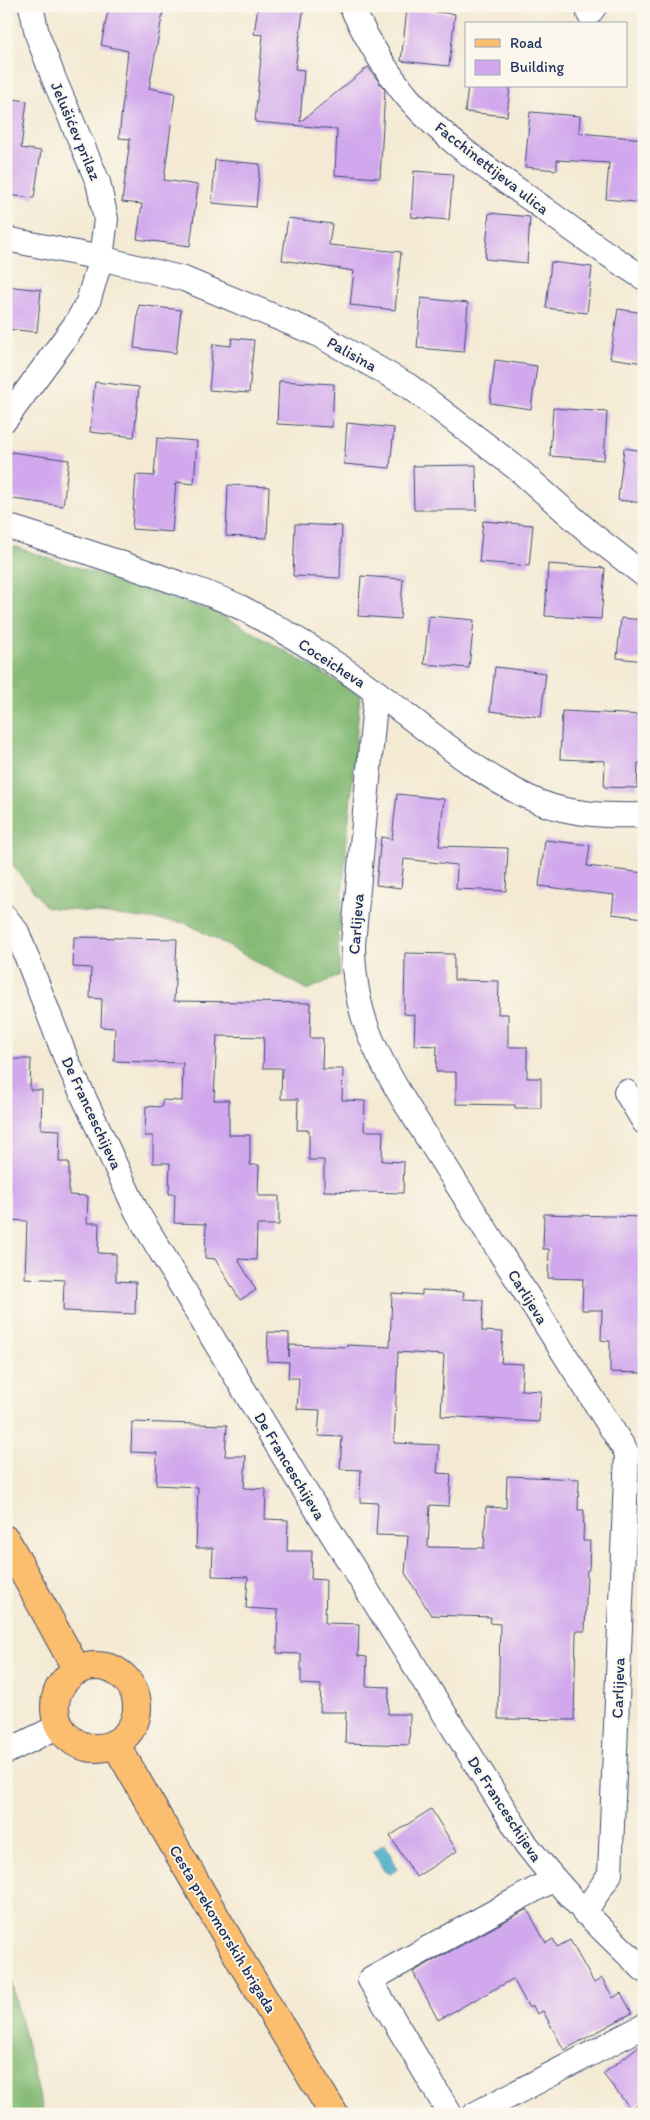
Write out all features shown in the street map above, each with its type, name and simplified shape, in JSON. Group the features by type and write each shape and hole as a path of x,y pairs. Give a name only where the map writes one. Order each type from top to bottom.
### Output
{"main road":[{"path":"6,1540 77,1670"},
{"path":"93,1665 109,1667 123,1675 133,1687 138,1703 136,1719 128,1733 115,1744 100,1748 84,1746 70,1738 59,1726 55,1710 57,1694 65,1680 77,1670 93,1665"},
{"name":"Cesta prekomorskih brigada","path":"115,1744 245,1968 334,2114"}],"street":[{"name":"Jelušićev prilaz","path":"31,6 37,34 54,79 98,182 106,219 101,258"},
{"name":"Facchinettijeva ulica","path":"351,6 373,50 409,99 454,142 616,261 644,278"},
{"name":"Palisina","path":"6,239 101,258 184,279 261,309 317,334 409,386 520,471 590,533 644,575"},
{"path":"6,419 88,302 101,258"},
{"name":"Coceicheva","path":"6,526 93,553 216,596 241,608 325,657 376,692 473,764 506,785 540,802 576,812 616,816 644,815"},
{"name":"Carlijeva","path":"376,692 353,944 353,972 367,1032 383,1066 406,1104 635,1453 610,1874 584,1914"},
{"name":"De Franceschijeva","path":"6,918 17,932 67,1061 137,1212 290,1467 526,1844 584,1914 644,1970"},
{"path":"626,1092 644,1122"},
{"path":"6,1752 59,1726"},
{"path":"450,2114 370,1980 554,1879"},
{"path":"475,2114 644,2026"}],"green space":[{"path":"6,544 214,612 239,624 360,695 338,943 340,975 308,990 186,923 46,907 6,857"},
{"path":"6,1961 44,2114 6,2114"}],"water":[{"path":"385,1844 398,1869 390,1874 384,1871 373,1851"}],"building":[{"path":"109,6 133,6 163,12 149,88 175,93 164,180 198,185 190,246 137,239 142,204 122,202 130,139 119,138 128,51 101,45"},
{"path":"258,6 304,6 295,69 304,70 300,122 368,67 385,90 380,178 335,175 337,129 255,122 263,35 254,34"},
{"path":"407,9 455,14 449,66 401,61"},
{"path":"468,88 510,88 507,116 465,112"},
{"path":"6,98 27,101 21,148 41,151 34,198 6,195"},
{"path":"530,112 580,116 579,133 644,139 644,203 606,199 609,163 557,160 557,170 525,167"},
{"path":"215,160 260,164 256,207 212,203"},
{"path":"414,171 453,174 449,220 411,217"},
{"path":"489,213 530,217 527,263 485,259"},
{"path":"288,218 332,224 329,245 401,252 395,310 350,305 354,271 282,260"},
{"path":"551,262 592,267 587,313 546,308"},
{"path":"6,286 41,290 37,332 6,329"},
{"path":"421,298 468,303 464,352 417,348"},
{"path":"139,305 181,310 176,353 134,348"},
{"path":"618,309 644,313 644,363 610,358"},
{"path":"232,338 254,340 249,393 209,390 213,344 231,346"},
{"path":"495,360 537,366 531,409 490,403"},
{"path":"279,381 334,384 332,427 277,424"},
{"path":"95,382 139,387 134,437 90,432"},
{"path":"553,408 607,412 604,460 550,456"},
{"path":"347,423 394,428 390,468 344,464"},
{"path":"157,438 197,441 194,484 176,482 172,532 132,529 136,475 154,476"},
{"path":"624,448 644,451 644,503 618,500"},
{"path":"11,452 69,460 63,506 6,498"},
{"path":"476,465 477,510 414,510 413,466"},
{"path":"228,485 269,487 267,538 226,536"},
{"path":"483,521 533,525 529,566 479,562"},
{"path":"295,524 342,526 340,578 293,576"},
{"path":"548,564 605,568 601,619 545,616"},
{"path":"361,576 403,579 400,619 358,616"},
{"path":"429,616 474,620 469,668 424,664"},
{"path":"621,618 644,620 644,661 617,658"},
{"path":"495,667 546,673 541,717 490,711"},
{"path":"562,711 644,715 644,763 638,763 637,788 604,787 605,761 560,759"},
{"path":"397,794 444,799 439,846 508,848 506,891 456,889 457,865 404,859 401,888 376,885 381,837 392,839"},
{"path":"545,840 590,845 587,866 644,873 644,918 612,914 614,895 539,886"},
{"path":"74,937 177,939 174,1001 311,1003 310,1038 323,1038 322,1069 343,1069 342,1100 365,1101 364,1131 383,1131 382,1161 404,1162 403,1193 324,1191 324,1160 309,1160 309,1130 297,1130 298,1099 281,1099 282,1068 263,1068 264,1037 217,1036 214,1100 229,1100 229,1135 250,1135 250,1165 259,1165 258,1196 279,1196 279,1225 257,1225 256,1260 238,1259 256,1290 240,1300 215,1259 205,1258 206,1224 174,1223 175,1194 169,1194 170,1163 153,1163 153,1136 145,1136 146,1106 162,1107 162,1100 182,1101 183,1063 114,1061 115,1028 101,1027 102,999 90,998 91,968 73,967"},
{"path":"405,953 454,954 454,980 499,981 498,1014 508,1014 508,1047 527,1047 527,1078 541,1078 541,1108 515,1108 515,1105 456,1104 456,1072 436,1072 437,1046 414,1045 415,1015 404,1014"},
{"path":"6,1059 31,1059 30,1090 42,1090 41,1129 60,1130 59,1162 69,1162 69,1195 88,1196 87,1223 99,1223 98,1253 116,1254 116,1281 136,1282 135,1314 63,1311 64,1280 25,1278 27,1221 9,1220 10,1193 6,1193"},
{"path":"544,1214 641,1217 640,1251 644,1251 644,1373 610,1372 610,1341 601,1340 602,1310 582,1310 583,1279 548,1278 549,1249 543,1249"},
{"path":"422,1290 464,1292 463,1299 483,1300 482,1331 503,1332 501,1363 523,1364 521,1390 541,1391 539,1422 441,1416 444,1355 398,1352 394,1443 439,1445 437,1473 451,1474 449,1506 430,1505 428,1547 484,1548 486,1507 506,1508 507,1476 579,1479 578,1510 584,1510 583,1541 590,1541 585,1631 576,1631 574,1720 498,1719 500,1624 490,1623 491,1617 431,1615 405,1573 408,1536 376,1535 378,1503 360,1502 361,1470 340,1469 342,1437 318,1436 320,1410 297,1409 299,1378 288,1378 289,1362 267,1361 268,1332 289,1333 289,1357 290,1345 390,1347 392,1293 422,1295"},
{"path":"132,1422 227,1425 225,1456 246,1456 244,1488 266,1489 265,1519 288,1520 287,1551 312,1551 311,1579 326,1580 325,1623 359,1624 358,1656 367,1657 366,1686 389,1687 388,1714 410,1714 409,1745 345,1743 346,1712 320,1712 321,1685 301,1684 301,1654 277,1653 278,1610 246,1608 248,1577 212,1576 213,1548 196,1548 198,1487 156,1485 157,1453 131,1452"},
{"path":"431,1809 457,1851 416,1877 390,1836"},
{"path":"527,1909 546,1943 553,1939 557,1947 570,1940 594,1983 602,1978 613,1998 621,1993 632,2013 564,2050 543,2011 537,2014 533,2006 529,2008 513,1979 438,2020 413,1972"},
{"path":"644,2042 644,2099 631,2109 603,2074"}]}
